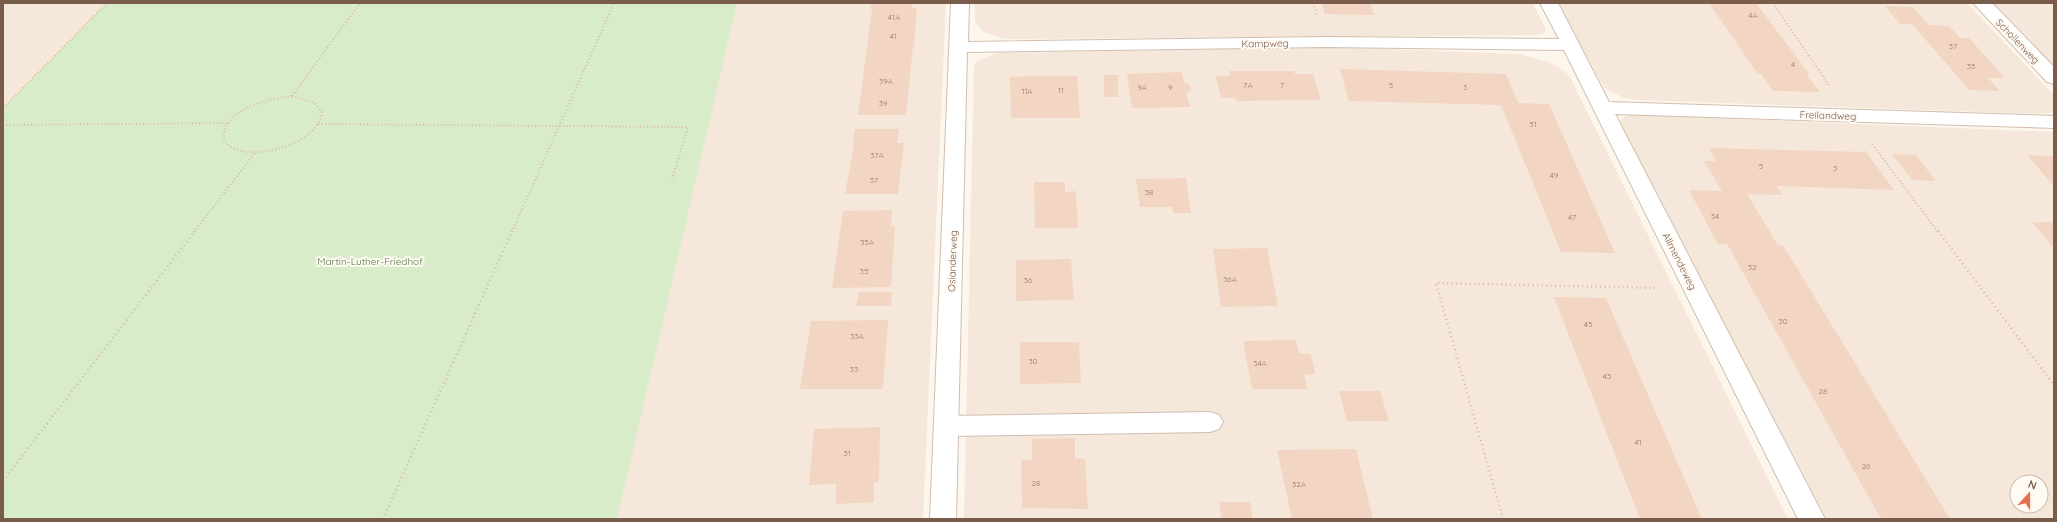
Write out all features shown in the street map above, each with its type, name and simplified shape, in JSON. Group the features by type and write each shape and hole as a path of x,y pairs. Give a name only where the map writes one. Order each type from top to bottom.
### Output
{"street":[{"name":"Osianderweg","path":"944,519 960,3"},
{"name":"Allmendeweg","path":"1549,3 1812,519"},
{"name":"Schollenweg","path":"1982,3 2054,78"},
{"name":"Kampweg","path":"959,47 1326,42 1571,45"},
{"name":"Freilandweg","path":"1603,108 2054,122"},
{"path":"947,426 1210,422"}],"path":[{"path":"3,108 106,3"},
{"path":"292,96 360,3"},
{"path":"384,519 614,3"},
{"path":"1773,3 1850,116 2054,385"},
{"path":"292,96 305,97 315,101 321,107 322,115 318,124 310,132 298,140 270,151 255,153 230,148 224,140 224,132 229,123 250,107 271,99 292,96"},
{"path":"3,125 229,123"},
{"path":"318,124 688,127 672,179"},
{"path":"3,481 255,153"},
{"path":"1503,519 1436,283 1695,289"}],"shaded area":[{"name":"Martin-Luther-Friedhof","path":"3,3 946,3 923,519 3,519"},
{"path":"975,3 1533,3 1545,28 1545,33 1539,35 1004,39 983,32 975,21"},
{"path":"1558,3 1967,3 2054,95 2054,112 2038,114 1636,100 1624,98 1604,88"},
{"path":"1992,3 2054,3 2054,66"},
{"path":"1333,47 1518,54 1549,62 1569,75 1788,519 964,519 974,66 978,60 997,53"},
{"path":"1636,115 2054,132 2054,519 1823,519 1619,124 1620,120 1626,116"}],"green space":[{"name":"Martin-Luther-Friedhof","path":"107,3 737,3 617,519 3,519 3,108"}],"building":[{"path":"871,3 912,3 912,8 917,8 906,115 858,115 872,8 870,9"},
{"path":"1322,3 1370,3 1374,15 1325,14"},
{"path":"1709,3 1756,3 1810,75 1806,74 1820,92 1773,91 1761,74 1758,74"},
{"path":"1885,6 1913,7 1929,25 1949,26 1960,38 1969,38 2005,78 1988,78 2000,91 1969,90 1912,24 1900,24"},
{"path":"1340,69 1506,74 1518,103 1549,104 1615,253 1561,252 1501,105 1349,101"},
{"path":"1229,71 1294,71 1295,74 1313,74 1321,100 1237,101 1236,98 1221,98 1216,76 1230,76"},
{"path":"1182,72 1184,82 1190,85 1191,90 1186,93 1190,107 1132,108 1127,74"},
{"path":"1104,75 1118,75 1118,97 1104,97"},
{"path":"1077,76 1080,118 1011,118 1010,77"},
{"path":"855,129 899,129 897,143 904,143 898,194 845,194 854,144"},
{"path":"1709,148 1866,152 1894,190 1777,186 1782,195 1747,194 1778,245 1783,245 1950,519 1881,519 1727,244 1718,244 1689,190 1722,191 1704,161 1716,161"},
{"path":"1892,154 1916,155 1936,181 1912,180"},
{"path":"2027,155 2054,156 2054,187 2053,185"},
{"path":"1186,178 1191,213 1173,213 1172,207 1140,207 1136,179"},
{"path":"1034,182 1065,182 1065,192 1076,191 1078,228 1035,228"},
{"path":"892,210 891,226 895,226 891,287 832,288 843,211"},
{"path":"2032,222 2054,222 2054,247 2053,247"},
{"path":"1267,248 1278,306 1221,307 1213,249"},
{"path":"1071,259 1074,300 1016,301 1016,260"},
{"path":"859,292 892,292 891,306 856,306"},
{"path":"1554,297 1606,298 1702,519 1640,519"},
{"path":"888,320 883,389 800,389 811,321"},
{"path":"1296,340 1299,353 1311,354 1315,374 1304,375 1307,389 1252,389 1243,341"},
{"path":"1020,342 1079,342 1081,383 1020,384"},
{"path":"1339,391 1380,391 1389,421 1347,421"},
{"path":"880,427 879,482 874,482 874,502 836,504 836,484 809,485 814,429"},
{"path":"1075,438 1075,459 1085,459 1088,509 1022,508 1021,460 1032,460 1032,439"},
{"path":"1356,449 1373,519 1292,519 1277,450"},
{"path":"1219,502 1250,502 1253,519 1222,519"}]}
